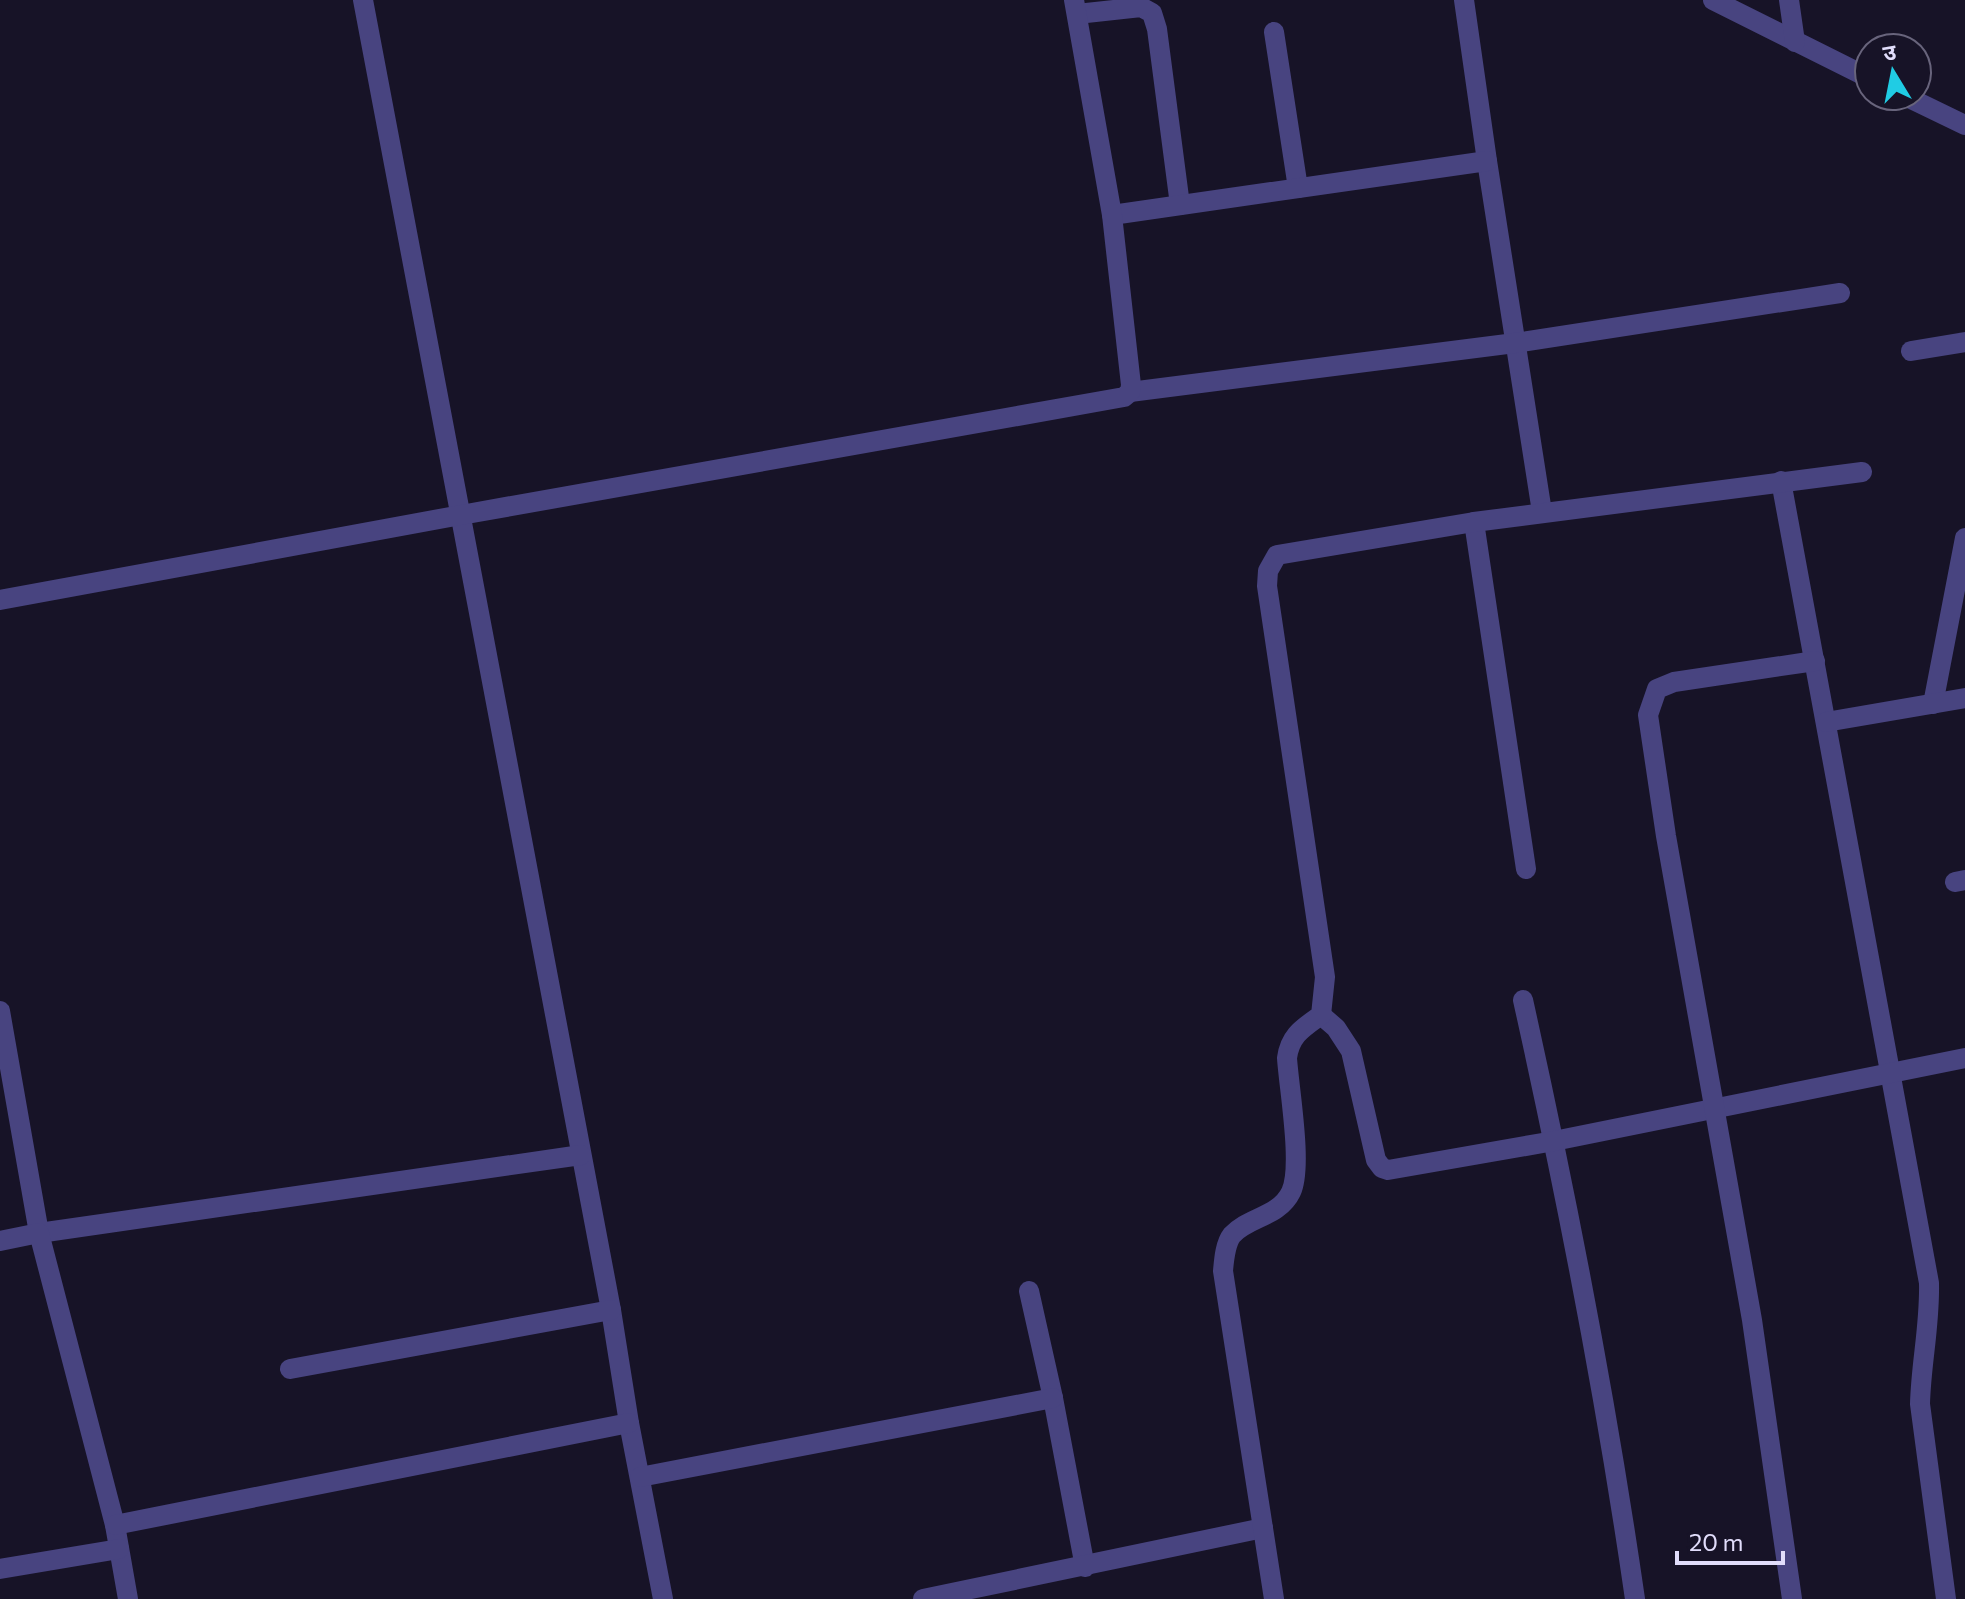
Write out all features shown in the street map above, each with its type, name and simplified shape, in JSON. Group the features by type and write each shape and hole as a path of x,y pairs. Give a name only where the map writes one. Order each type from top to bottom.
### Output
{"street":[{"path":"363,0 663,1599"},
{"path":"1464,0 1542,512"},
{"path":"1713,0 1853,70"},
{"path":"1789,0 1795,42"},
{"path":"1130,392 1131,378 1112,215 1075,7 1141,7 1152,13 1157,29 1180,205"},
{"path":"1274,32 1298,188"},
{"path":"1933,110 1965,125"},
{"path":"1112,215 1487,161"},
{"path":"0,600 461,515 1114,401 1130,392 1515,343 1840,293"},
{"path":"1911,351 1965,342"},
{"path":"1274,1599 1223,1271 1233,1235 1281,1207 1291,1193 1297,1173 1288,1048 1296,1032 1321,1015 1325,977 1267,586 1268,571 1277,555 1474,522 1862,472"},
{"path":"1781,481 1929,1283 1930,1319 1920,1404 1946,1599"},
{"path":"1474,522 1526,869"},
{"path":"1933,704 1965,538"},
{"path":"1792,1599 1754,1333 1666,836 1648,715 1657,689 1674,682 1815,661"},
{"path":"1826,722 1965,698"},
{"path":"1523,1000 1554,1141 1614,1457 1635,1599"},
{"path":"0,1011 39,1233 115,1525 128,1599"},
{"path":"1321,1015 1336,1028 1351,1051 1376,1160 1382,1168 1395,1170 1965,1058"},
{"path":"0,1241 581,1155"},
{"path":"1029,1291 1085,1567"},
{"path":"290,1369 611,1310"},
{"path":"640,1477 1053,1398"},
{"path":"115,1525 629,1423"},
{"path":"923,1599 1263,1528"},
{"path":"0,1569 119,1549"}]}
